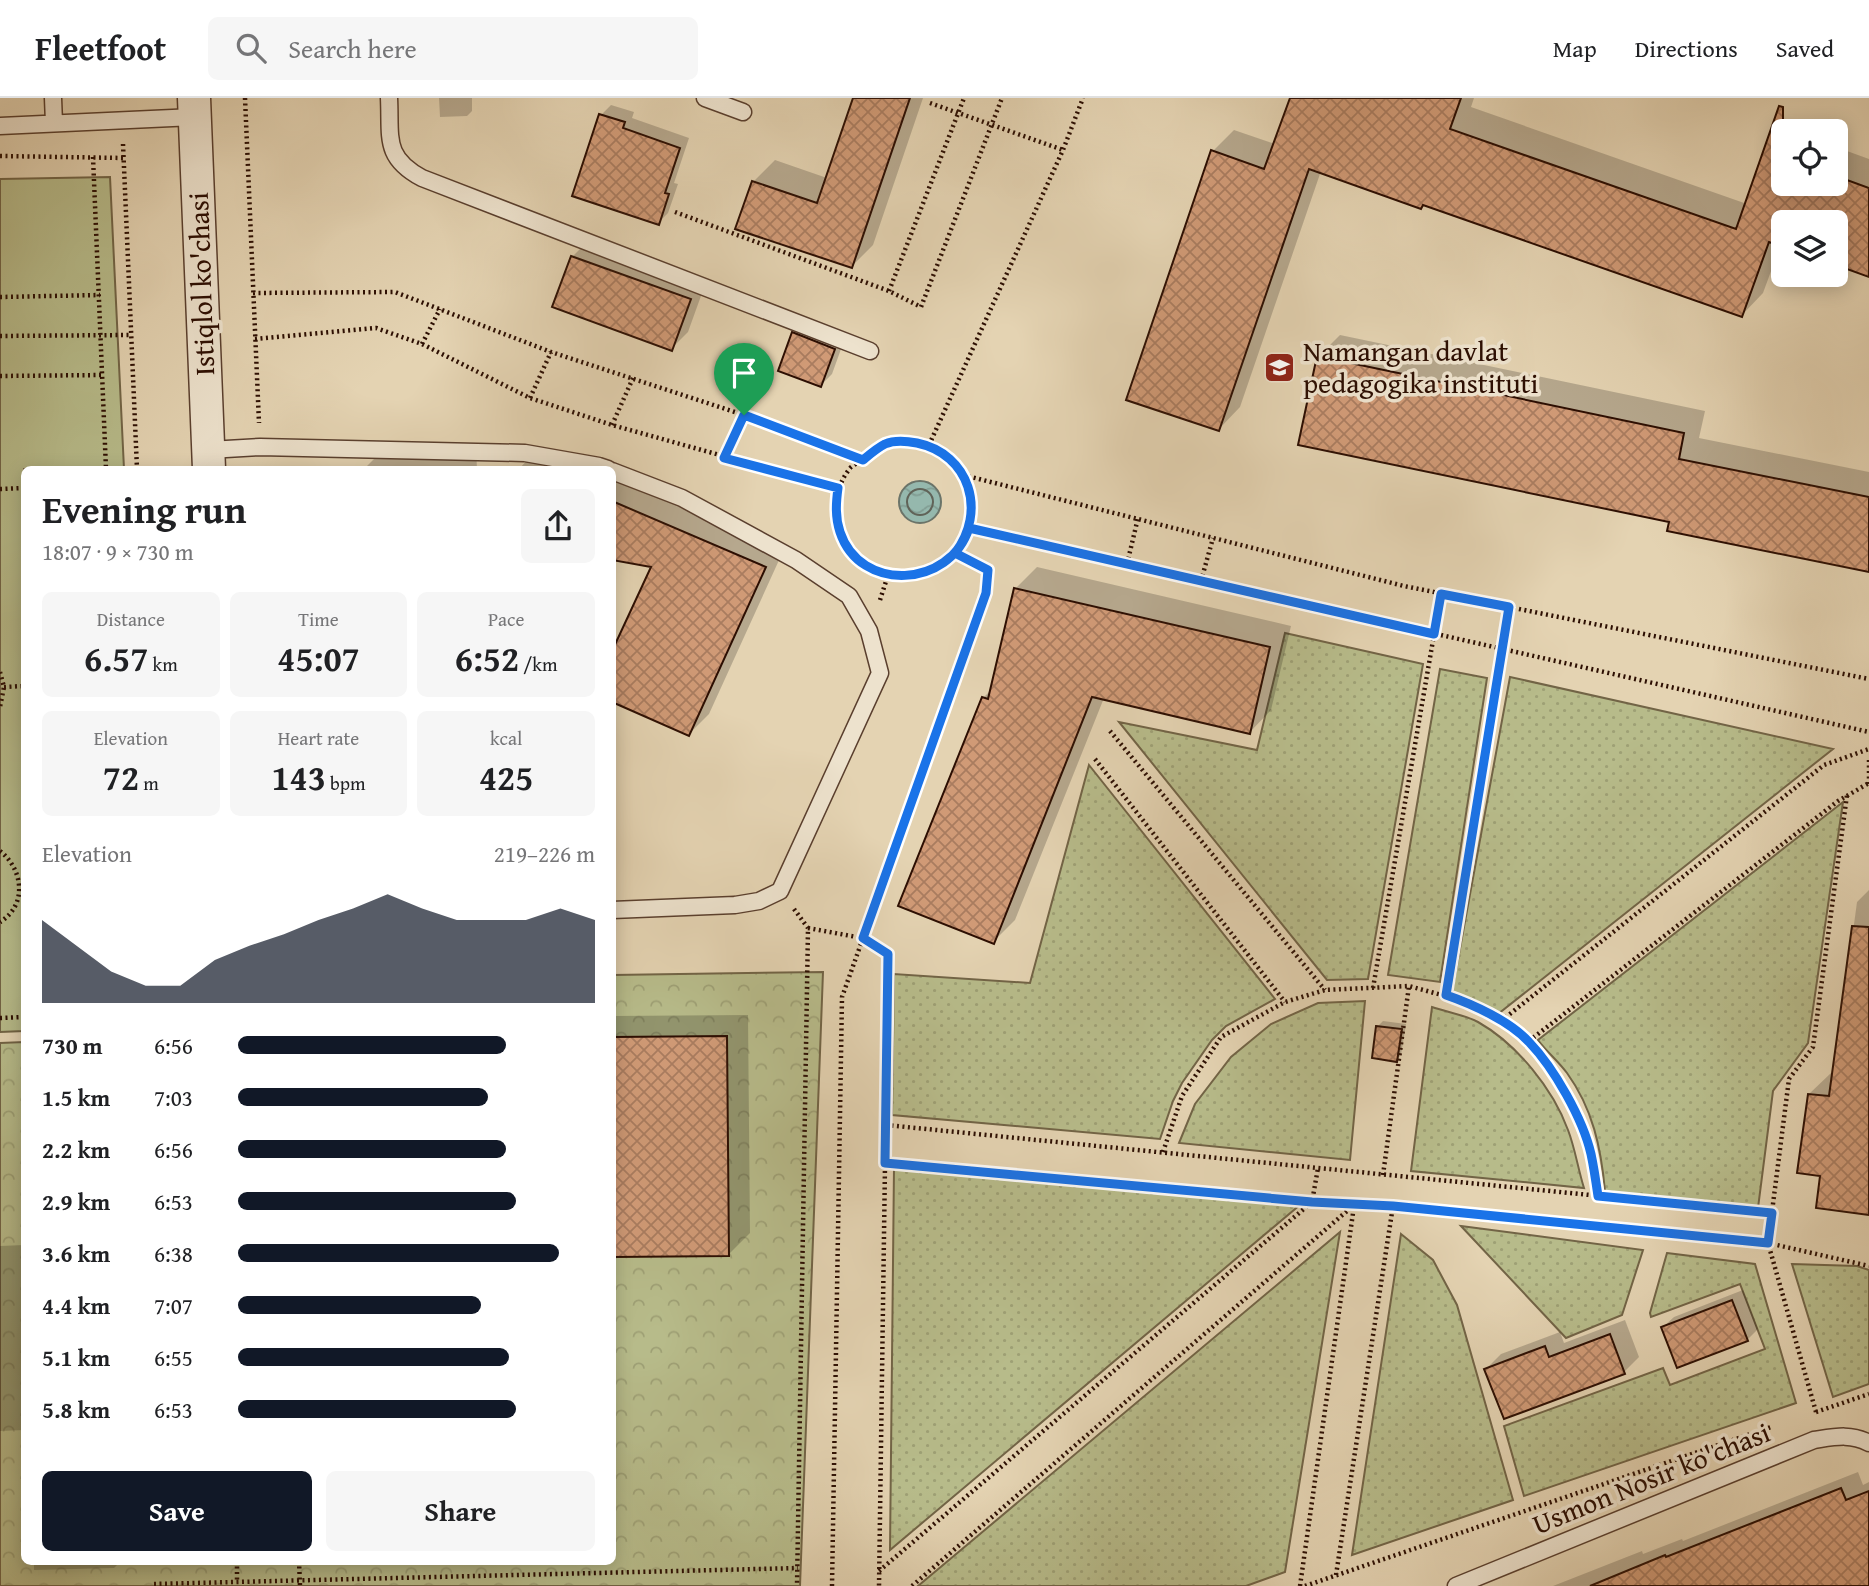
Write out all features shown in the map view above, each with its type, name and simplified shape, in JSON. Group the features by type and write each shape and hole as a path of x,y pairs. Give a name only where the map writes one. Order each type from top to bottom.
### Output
{"street":[{"name":"Istiqlol ko'chasi","path":"194,108 209,459"}],"lane":[{"path":"53,98 54,123"},
{"path":"389,98 394,156 406,169 435,183 870,351"},
{"path":"705,98 743,112"},
{"path":"0,126 122,120 194,108"},
{"path":"209,459 260,447 525,453 599,466"},
{"path":"616,472 682,498 796,560 849,596 869,631 880,673 780,891 759,901 734,905 616,910"},
{"name":"Usmon Nosir ko'chasi","path":"1456,1586 1814,1440 1839,1436 1859,1438 1869,1443"}],"path":[{"path":"245,98 260,447"},
{"path":"889,291 964,98"},
{"path":"675,212 889,291 921,307 1002,98"},
{"path":"929,445 1063,150 1083,98"},
{"path":"930,103 1063,150"},
{"path":"122,120 137,466"},
{"path":"0,156 124,158"},
{"path":"93,157 106,466"},
{"path":"253,293 395,292 551,352 744,415 863,460"},
{"path":"0,297 100,295"},
{"path":"422,344 440,309"},
{"path":"254,339 376,328 422,344 530,398 724,458 838,488"},
{"path":"0,336 131,335"},
{"path":"530,398 551,352"},
{"path":"0,376 103,375"},
{"path":"612,425 633,378"},
{"path":"724,458 744,415"},
{"path":"908,441 929,445 949,457 963,475 971,496 972,518 969,528 965,540 955,553 933,570 911,577 888,575 868,566 851,552 840,533 835,510 838,488 849,468 885,443 908,441"},
{"path":"963,475 1441,594 1869,679"},
{"path":"0,489 21,488"},
{"path":"1126,564 1138,518"},
{"path":"969,528 1869,733"},
{"path":"1201,581 1213,538"},
{"path":"832,1586 842,997 986,593 988,570 955,553"},
{"path":"1373,988 1441,594"},
{"path":"1446,995 1509,607"},
{"path":"0,672 4,687 0,707"},
{"path":"4,687 21,686"},
{"path":"1110,731 1325,990"},
{"path":"1501,1021 1824,765 1869,749"},
{"path":"1529,1041 1847,795 1869,784 1869,757"},
{"path":"1095,759 1285,1002"},
{"path":"1816,1412 1768,1243 1789,1079 1813,1047 1847,795"},
{"path":"0,851 9,858 21,880"},
{"path":"0,922 13,909 21,887"},
{"path":"780,891 808,928 797,1586"},
{"path":"808,928 863,938 888,954 879,1586"},
{"path":"1383,1175 1409,986"},
{"path":"1164,1153 1182,1096 1222,1037 1285,1002 1325,990 1409,986 1468,1002 1529,1041 1571,1100 1591,1152 1598,1196"},
{"path":"0,1018 21,1017"},
{"path":"886,1125 1772,1213"},
{"path":"885,1163 1312,1202 1393,1206 1768,1243 1869,1266"},
{"path":"879,1571 1312,1202 1318,1168"},
{"path":"912,1586 1354,1205"},
{"path":"1354,1205 1303,1586 1777,1425"},
{"path":"1336,1575 1393,1206"},
{"path":"1803,1416 1869,1394"},
{"path":"237,1565 237,1582"},
{"path":"299,1565 300,1583"},
{"path":"154,1584 300,1583 798,1568"}],"green space":[{"path":"110,177 124,466 21,466 21,1031 0,1032 0,179"},
{"path":"1285,633 1423,664 1368,979 1327,980 1119,722 1257,750"},
{"path":"1440,669 1487,678 1440,982 1388,975"},
{"path":"1510,677 1833,749 1498,1014 1476,1001 1452,992"},
{"path":"1089,765 1275,999 1226,1026 1212,1040 1182,1083 1160,1139 892,1115 894,974 1030,983"},
{"path":"1843,802 1808,1043 1773,1091 1758,1208 1605,1191 1598,1144 1583,1101 1567,1073 1538,1040"},
{"path":"823,972 800,1586 0,1586 0,1043 21,1042 21,1565 616,1565 616,975"},
{"path":"1365,1001 1350,1160 1179,1143 1195,1104 1231,1057 1271,1024 1318,1003"},
{"path":"1432,1007 1478,1022 1506,1042 1532,1069 1561,1114 1584,1188 1411,1171"},
{"path":"894,1168 1301,1204 890,1550"},
{"path":"1461,1226 1643,1250 1622,1315 1566,1338"},
{"path":"1340,1232 1285,1572 1246,1586 918,1586"},
{"path":"1401,1234 1433,1260 1457,1305 1513,1500 1352,1555"},
{"path":"1667,1253 1755,1264 1796,1403 1524,1496 1504,1426 1663,1368 1670,1385 1765,1349 1740,1284 1651,1317"},
{"path":"1792,1264 1857,1266 1869,1270 1869,1384 1833,1397"}],"water":[{"path":"920,481 935,487 941,502 935,517 920,523 905,517 899,502 905,487"}],"building":[{"path":"853,98 910,98 852,268 735,229 752,181 817,203"},
{"path":"1290,98 1461,98 1450,129 1736,229 1771,129 1771,196 1848,196 1848,180 1869,188 1869,277 1848,269 1848,210 1771,210 1771,243 1769,242 1742,317 1423,205 1421,209 1309,169 1219,431 1126,400 1211,150 1264,169"},
{"path":"1779,106 1783,107 1783,119 1774,119"},
{"path":"599,114 625,122 623,128 680,148 665,193 669,194 659,225 572,196"},
{"path":"571,256 691,299 672,351 552,307"},
{"path":"792,332 835,349 821,387 778,371"},
{"path":"1317,356 1684,433 1679,459 1869,497 1869,572 1667,531 1669,522 1298,445"},
{"path":"616,503 766,567 689,736 616,704 616,642 651,567 616,561"},
{"path":"1014,588 1270,647 1250,734 1092,697 994,944 898,906 982,697 988,699"},
{"path":"1852,926 1869,927 1869,1215 1816,1208 1820,1176 1797,1173 1808,1094 1829,1096"},
{"path":"1376,1026 1402,1029 1397,1062 1372,1058"},
{"path":"727,1036 729,1256 616,1257 616,1037"},
{"path":"1732,1300 1748,1341 1677,1368 1661,1327"},
{"path":"1610,1334 1625,1374 1504,1419 1484,1369 1545,1346 1549,1357"},
{"path":"1841,1488 1846,1500 1869,1491 1869,1586 1590,1586 1665,1555 1666,1557"}],"place":[{"name":"Namangan davlat pedagogika instituti","path":"1280,367"}],"route":[{"path":"744,415 724,458 838,488 835,510 840,533 851,552 868,566 888,575 911,577 933,570 951,558 965,540 969,528 1434,634 1441,594 1509,607 1446,995 1468,1002 1529,1041 1571,1100 1591,1152 1598,1196 1772,1213 1768,1243 1393,1206 1312,1202 885,1163 888,954 863,938 986,593 988,570 955,553 965,540 972,518 971,496 963,475 949,457 929,445 908,441 885,443 863,460 744,415"}]}
